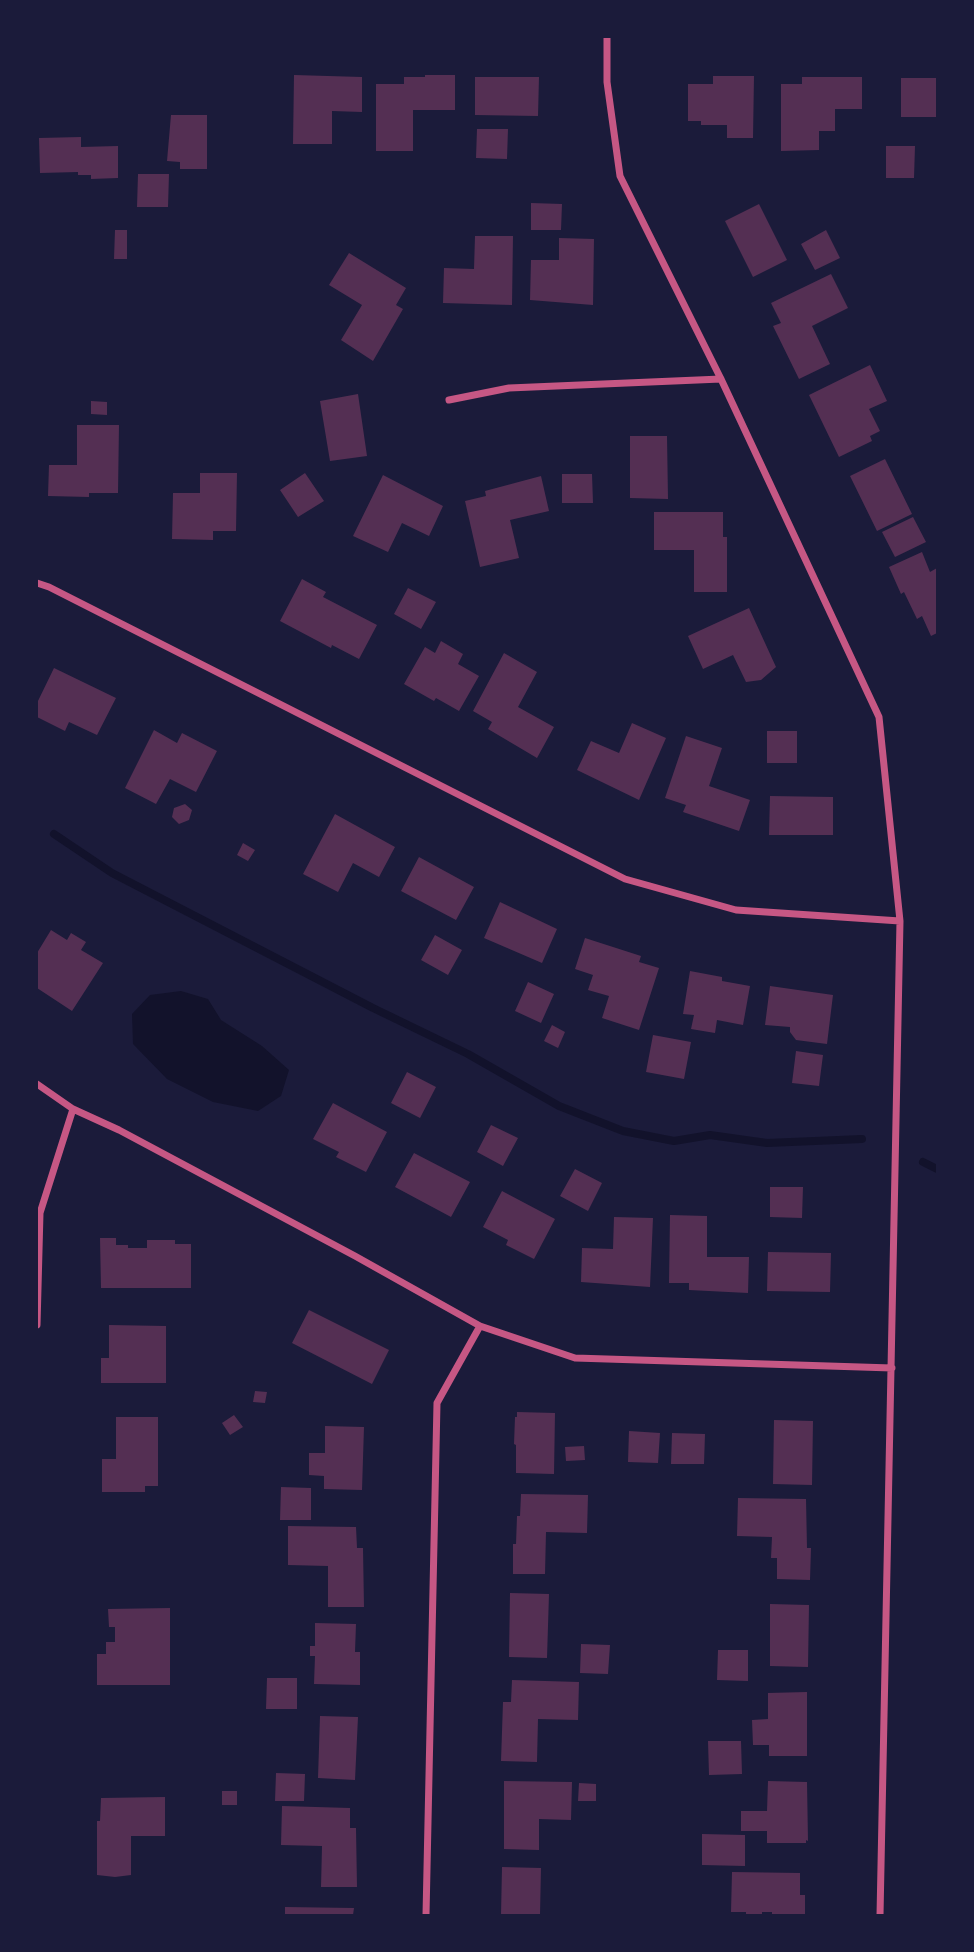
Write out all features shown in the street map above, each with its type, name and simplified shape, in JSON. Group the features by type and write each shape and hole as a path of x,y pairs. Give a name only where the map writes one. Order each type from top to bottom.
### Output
{"street":[{"path":"607,37 607,82 620,176 721,379 879,717 900,921 880,1915"},
{"path":"449,400 509,388 721,379"},
{"path":"37,583 62,593 625,879 736,909 900,921"},
{"path":"37,1084 74,1109 119,1130 343,1249 480,1326 575,1358 892,1368"},
{"path":"37,1325 40,1213 74,1109"},
{"path":"426,1915 438,1404 480,1326"}],"shaded area":[{"path":"181,991 208,999 221,1020 262,1046 289,1070 281,1096 258,1111 213,1102 167,1079 133,1044 132,1014 150,995"}],"building":[{"path":"294,75 362,77 362,112 332,111 332,144 293,144"},
{"path":"455,75 455,110 413,110 413,151 376,151 376,84 404,84 404,77"},
{"path":"713,76 754,76 753,138 727,138 727,125 701,125 701,121 688,121 688,84 713,84"},
{"path":"475,77 539,77 538,116 475,115"},
{"path":"802,77 862,77 862,109 835,109 835,131 819,131 819,150 781,151 781,84 802,84"},
{"path":"901,78 937,78 937,117 901,117"},
{"path":"171,115 207,115 207,169 180,169 180,162 167,161"},
{"path":"477,129 508,129 507,159 476,158"},
{"path":"81,137 81,147 118,146 118,178 91,179 91,175 78,175 78,172 40,173 39,138"},
{"path":"886,146 915,146 914,178 886,178"},
{"path":"138,174 169,174 168,207 137,207"},
{"path":"531,203 562,204 561,230 531,230"},
{"path":"759,204 787,260 753,277 725,221"},
{"path":"115,230 127,230 127,259 114,259"},
{"path":"826,230 840,258 815,270 801,244"},
{"path":"475,236 513,236 512,305 443,303 444,268 474,269"},
{"path":"559,238 594,239 593,305 530,300 531,260 559,260"},
{"path":"349,253 406,288 396,305 403,309 373,361 341,340 362,305 329,285"},
{"path":"831,274 848,308 812,326 830,364 799,379 773,326 781,323 771,303"},
{"path":"870,365 887,401 869,409 880,431 870,436 872,441 839,457 809,395"},
{"path":"358,394 367,456 330,461 320,401"},
{"path":"91,401 107,402 107,415 91,414"},
{"path":"77,425 119,425 118,493 89,493 89,497 48,496 49,465 77,465"},
{"path":"630,436 667,436 668,499 630,498"},
{"path":"885,459 912,514 877,531 850,476"},
{"path":"200,473 237,473 236,531 213,531 213,540 172,539 173,493 200,493"},
{"path":"305,473 324,501 298,517 280,490"},
{"path":"562,474 592,474 593,503 562,503"},
{"path":"383,475 443,506 429,536 402,523 388,552 353,536"},
{"path":"541,476 549,511 510,520 519,558 480,567 465,501 486,496 485,491"},
{"path":"654,512 723,512 723,537 727,537 727,592 694,592 694,550 654,550"},
{"path":"913,517 926,542 895,557 882,532"},
{"path":"922,552 930,572 937,568 937,633 931,636 922,616 917,619 904,592 901,594 889,567"},
{"path":"302,579 326,592 323,597 377,625 359,659 332,645 331,648 280,621"},
{"path":"408,588 436,602 421,629 394,614"},
{"path":"749,608 776,667 761,680 746,682 733,655 703,669 688,636"},
{"path":"441,641 463,654 458,664 479,676 459,711 404,684 425,647 435,653"},
{"path":"504,653 537,672 518,707 554,727 537,758 488,729 492,722 473,711"},
{"path":"54,668 116,698 97,735 69,722 65,731 37,717 37,703"},
{"path":"632,723 666,738 639,800 577,770 591,741 619,753"},
{"path":"154,730 177,743 182,733 217,751 196,792 170,779 156,804 125,788"},
{"path":"767,731 797,731 797,763 767,763"},
{"path":"686,736 722,748 709,786 750,800 739,831 683,812 686,805 665,798"},
{"path":"770,796 833,797 833,835 769,835"},
{"path":"185,804 192,810 189,820 179,824 172,817 174,808"},
{"path":"335,814 395,847 379,877 353,863 338,892 303,874"},
{"path":"243,843 255,850 248,861 237,855"},
{"path":"419,857 474,887 456,920 401,891"},
{"path":"500,902 557,929 542,963 484,938"},
{"path":"51,930 67,940 71,933 86,942 81,950 103,963 72,1011 37,988 37,953"},
{"path":"435,935 462,950 448,975 421,960"},
{"path":"585,938 641,956 639,962 659,968 639,1030 602,1018 609,996 588,990 593,975 575,969"},
{"path":"690,971 750,986 743,1025 717,1020 715,1033 691,1029 694,1015 683,1014"},
{"path":"528,982 554,994 541,1023 515,1011"},
{"path":"770,986 833,995 827,1044 796,1040 790,1027 765,1025"},
{"path":"552,1025 565,1032 558,1048 544,1041"},
{"path":"653,1035 691,1042 684,1079 646,1072"},
{"path":"796,1051 823,1055 819,1086 792,1083"},
{"path":"407,1072 436,1087 420,1118 391,1103"},
{"path":"333,1103 387,1132 366,1172 336,1157 339,1152 313,1139"},
{"path":"491,1125 518,1138 503,1166 477,1152"},
{"path":"414,1153 470,1182 451,1217 395,1187"},
{"path":"575,1169 602,1183 588,1211 560,1196"},
{"path":"770,1187 803,1187 802,1218 770,1217"},
{"path":"502,1191 555,1219 534,1259 506,1245 508,1240 483,1227"},
{"path":"670,1215 707,1216 707,1257 749,1257 748,1293 689,1290 689,1283 669,1283"},
{"path":"614,1217 653,1218 650,1287 581,1282 582,1248 613,1249"},
{"path":"100,1238 116,1238 116,1245 128,1245 128,1248 147,1248 147,1240 175,1240 175,1244 191,1244 191,1288 101,1288"},
{"path":"768,1252 831,1253 830,1292 767,1291"},
{"path":"309,1310 389,1350 372,1384 292,1343"},
{"path":"109,1325 166,1326 166,1383 101,1383 101,1358 109,1358"},
{"path":"255,1391 267,1392 265,1403 253,1402"},
{"path":"517,1412 555,1413 554,1474 516,1473 514,1444"},
{"path":"234,1415 243,1427 230,1435 222,1423"},
{"path":"116,1417 158,1417 158,1486 145,1486 145,1492 102,1492 102,1459 116,1459"},
{"path":"774,1420 813,1421 812,1485 773,1484"},
{"path":"325,1426 364,1427 362,1490 324,1489 324,1476 309,1475 309,1453 325,1453"},
{"path":"629,1431 660,1433 658,1463 628,1462"},
{"path":"672,1433 705,1434 704,1464 671,1464"},
{"path":"584,1446 585,1460 566,1461 565,1447"},
{"path":"281,1487 311,1488 311,1520 280,1520"},
{"path":"521,1494 588,1495 587,1533 546,1532 545,1574 513,1574 513,1544 516,1544"},
{"path":"738,1498 806,1499 807,1548 811,1548 810,1580 777,1579 777,1558 771,1558 772,1537 737,1536"},
{"path":"288,1526 356,1527 357,1548 363,1548 364,1607 328,1607 328,1566 288,1565"},
{"path":"510,1593 549,1594 547,1658 509,1657"},
{"path":"770,1604 809,1605 808,1667 770,1666"},
{"path":"170,1608 170,1685 97,1685 97,1654 106,1654 106,1642 115,1642 115,1627 109,1627 108,1609"},
{"path":"315,1623 356,1624 355,1652 360,1652 360,1685 314,1684 315,1656 310,1656 310,1646 315,1646"},
{"path":"581,1644 610,1645 608,1674 580,1673"},
{"path":"718,1650 748,1650 748,1681 717,1680"},
{"path":"267,1678 297,1678 297,1709 266,1709"},
{"path":"512,1680 579,1682 578,1720 538,1719 537,1762 501,1761 503,1702 511,1702"},
{"path":"807,1692 807,1756 769,1756 769,1745 753,1745 752,1720 768,1719 768,1693"},
{"path":"320,1716 358,1717 355,1780 318,1778"},
{"path":"708,1741 741,1741 742,1774 709,1775"},
{"path":"276,1773 305,1774 304,1801 275,1801"},
{"path":"504,1781 572,1782 571,1820 539,1819 539,1850 504,1849"},
{"path":"768,1781 807,1782 806,1843 767,1843 767,1831 741,1831 741,1811 767,1811"},
{"path":"579,1783 596,1784 596,1801 578,1801"},
{"path":"222,1791 237,1791 237,1805 222,1805"},
{"path":"165,1797 165,1836 131,1836 131,1875 97,1875 97,1821 100,1821 101,1798"},
{"path":"282,1806 350,1808 350,1828 356,1828 357,1887 321,1887 322,1846 281,1845"},
{"path":"702,1834 745,1835 745,1866 702,1865"},
{"path":"502,1867 541,1868 540,1915 501,1915"},
{"path":"732,1872 800,1873 800,1895 805,1895 805,1915 772,1915 772,1912 762,1912 762,1915 746,1915 746,1912 731,1912"},
{"path":"285,1907 354,1908 353,1915 285,1915"}],"waterway":[{"path":"54,834 112,873 468,1054 559,1106 623,1131 674,1141 710,1135 767,1143 862,1139"},
{"path":"923,1162 937,1169"}]}
